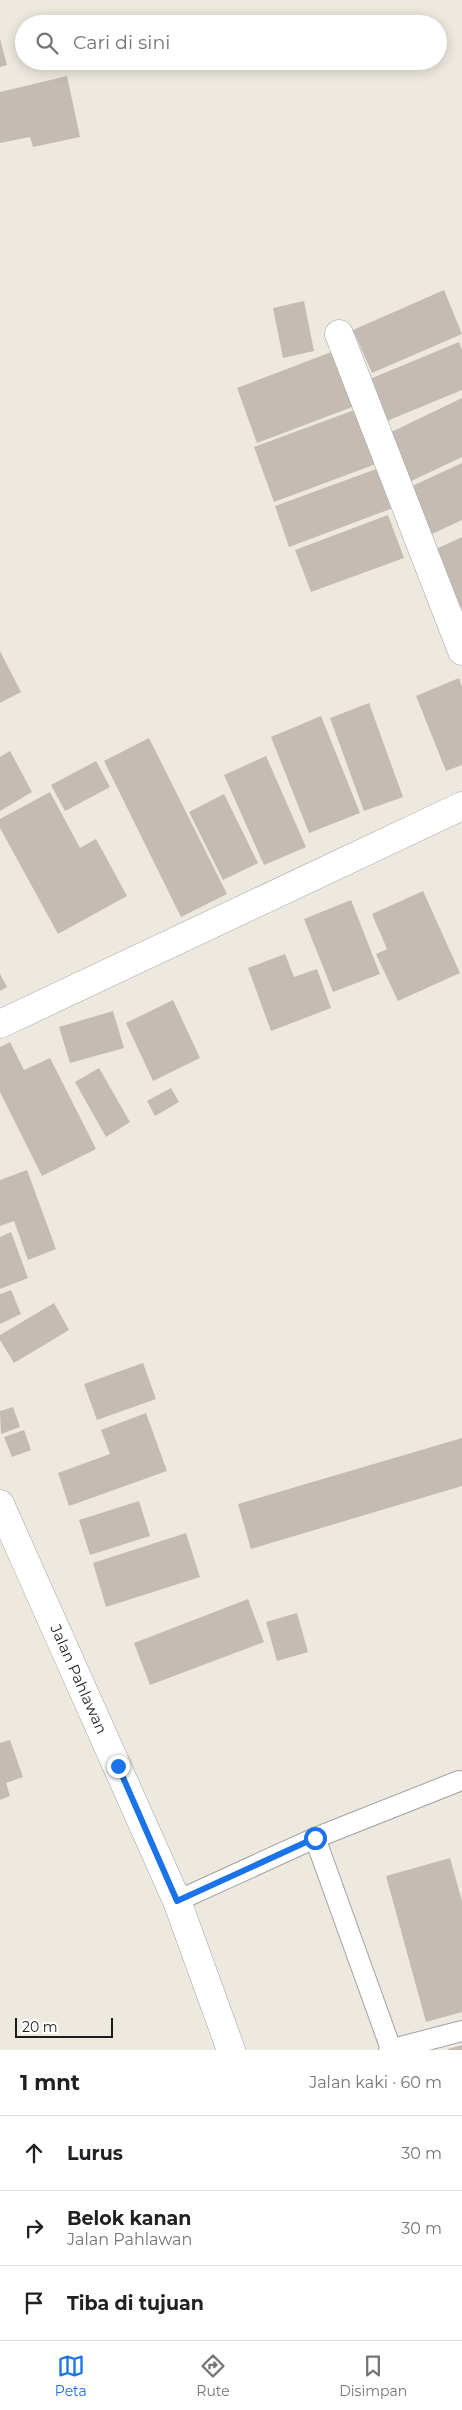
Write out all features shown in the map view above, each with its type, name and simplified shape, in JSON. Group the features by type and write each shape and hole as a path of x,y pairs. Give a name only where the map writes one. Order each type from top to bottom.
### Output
{"street":[{"path":"339,334 462,650"},
{"path":"0,1024 462,806"},
{"name":"Jalan Pahlawan","path":"0,1504 177,1901 231,2050"}],"lane":[{"path":"177,1901 315,1838 459,1782"},
{"path":"315,1838 390,2050 462,2031"}],"building":[{"path":"0,39 7,65 0,67"},
{"path":"67,76 80,137 33,147 30,137 0,143 0,92"},
{"path":"444,290 462,334 372,373 353,330"},
{"path":"304,301 314,351 283,358 273,308"},
{"path":"459,342 462,350 462,390 382,423 365,381"},
{"path":"334,351 355,406 257,443 237,388"},
{"path":"462,398 462,457 407,483 385,435"},
{"path":"357,409 376,464 274,502 254,447"},
{"path":"462,463 462,520 432,534 410,487"},
{"path":"379,468 393,508 289,547 275,506"},
{"path":"388,515 404,558 311,592 295,550"},
{"path":"462,537 462,610 434,550"},
{"path":"0,651 21,692 0,703"},
{"path":"459,678 462,687 462,765 446,771 416,696"},
{"path":"369,703 403,797 364,811 330,718"},
{"path":"321,716 360,813 309,833 271,737"},
{"path":"149,738 227,894 181,917 104,761"},
{"path":"10,751 32,792 0,811 0,757"},
{"path":"266,756 306,847 264,865 224,775"},
{"path":"96,761 110,787 65,811 51,785"},
{"path":"50,792 80,848 96,839 127,896 58,934 0,828 0,819"},
{"path":"224,794 258,863 223,880 189,812"},
{"path":"423,891 460,973 398,1001 376,954 387,949 372,914"},
{"path":"351,900 380,974 333,992 304,919"},
{"path":"285,954 294,977 317,969 331,1008 271,1031 248,968"},
{"path":"0,974 7,987 0,991"},
{"path":"173,1000 200,1058 153,1081 126,1023"},
{"path":"113,1011 124,1048 70,1063 59,1027"},
{"path":"10,1042 24,1070 50,1058 96,1149 42,1176 0,1092 0,1047"},
{"path":"99,1068 130,1122 106,1137 75,1082"},
{"path":"171,1088 179,1102 155,1116 147,1101"},
{"path":"27,1170 56,1249 28,1260 14,1221 0,1226 0,1180"},
{"path":"11,1232 28,1278 0,1289 0,1237"},
{"path":"11,1290 21,1314 0,1324 0,1294"},
{"path":"54,1303 69,1330 14,1363 0,1340 0,1335"},
{"path":"143,1363 156,1399 97,1420 84,1384"},
{"path":"13,1407 20,1427 1,1434 0,1411"},
{"path":"146,1413 167,1471 69,1506 58,1473 110,1454 101,1430"},
{"path":"24,1430 31,1450 12,1457 4,1437"},
{"path":"462,1438 462,1486 251,1549 238,1504"},
{"path":"139,1501 150,1536 90,1555 79,1520"},
{"path":"186,1533 200,1577 106,1607 93,1563"},
{"path":"248,1599 264,1642 150,1685 134,1643"},
{"path":"297,1613 308,1652 277,1661 266,1622"},
{"path":"10,1740 23,1777 6,1783 10,1796 0,1800 0,1743"},
{"path":"450,1858 462,1901 462,2012 426,2022 386,1876"},
{"path":"462,2045 462,2050 448,2050 448,2049"}],"route":[{"path":"118,1766 177,1901 315,1838"}]}
